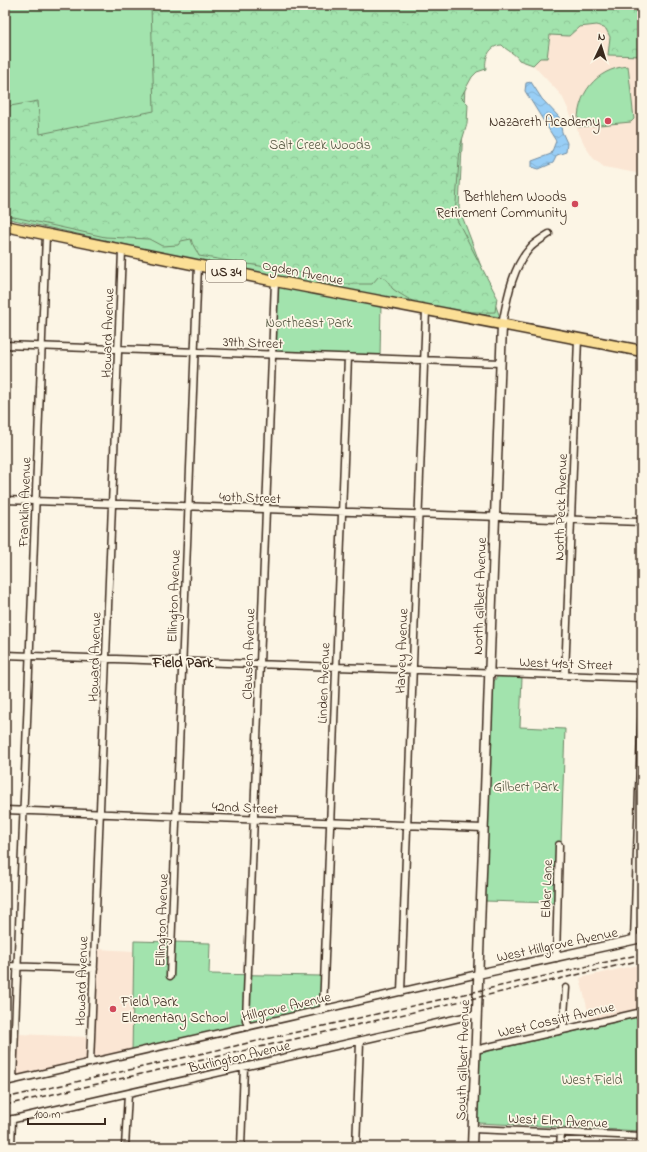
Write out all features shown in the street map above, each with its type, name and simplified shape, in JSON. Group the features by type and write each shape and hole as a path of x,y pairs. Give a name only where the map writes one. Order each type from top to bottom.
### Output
{"main road":[{"name":"Ogden Avenue","path":"5,226 122,251 502,325"},
{"name":"US 34","path":"502,325 642,351"}],"street":[{"name":"North Gilbert Avenue","path":"478,974 502,325 510,287 525,256 531,247 549,234"},
{"name":"Franklin Avenue","path":"13,1080 46,235"},
{"name":"Howard Avenue","path":"90,1063 122,251"},
{"name":"Ellington Avenue","path":"170,976 198,265"},
{"name":"Clausen Avenue","path":"248,1027 246,1020 275,281"},
{"name":"Harvey Avenue","path":"400,992 426,310"},
{"name":"North Peck Avenue","path":"565,675 578,339"},
{"name":"39th Street","path":"5,345 501,363"},
{"name":"Linden Avenue","path":"323,1010 348,357"},
{"name":"40th Street","path":"5,500 642,522"},
{"name":"West 41st Street","path":"5,655 642,678"},
{"path":"638,939 642,702"},
{"name":"42nd Street","path":"5,810 484,828"},
{"name":"Elder Lane","path":"556,958 560,845"},
{"name":"West Hillgrove Avenue","path":"478,974 638,939"},
{"path":"5,966 94,969"},
{"name":"Hillgrove Avenue","path":"5,1082 478,974"},
{"name":"South Gilbert Avenue","path":"472,1147 478,974"},
{"path":"563,1029 566,988"},
{"name":"West Cossitt Avenue","path":"475,1050 642,1012"},
{"name":"Burlington Avenue","path":"8,1120 360,1042 477,1014"},
{"path":"356,1147 360,1042"},
{"path":"241,1147 244,1067"},
{"path":"126,1147 128,1094"},
{"path":"8,1120 11,1147"},
{"name":"West Elm Avenue","path":"473,1129 642,1136"},
{"path":"560,1147 561,1132"}],"shaded area":[{"name":"Nazareth Academy","path":"597,25 606,29 610,37 608,55 642,56 642,174 604,167 593,158 585,146 562,96 533,65 549,50 550,35 569,36 579,27"},
{"name":"Field Park Elementary School","path":"96,949 134,951 132,1053 92,1061"},
{"path":"642,964 642,1008 590,1020 580,978"},
{"path":"18,1034 89,1037 88,1061 5,1079 5,1040 18,1040"}],"green space":[{"name":"Salt Creek Woods","path":"5,5 469,5 459,208 500,317 313,285 5,218"},
{"name":"Salt Creek Woods","path":"151,5 642,5 642,56 608,55 610,37 606,29 597,25 579,27 569,36 550,35 547,58 540,58 533,65 519,60 502,45 494,47 491,50 487,57 486,69 477,72 472,77 461,97 468,104 467,124 460,147 455,216 497,297 495,312 453,310 430,307 412,301 393,289 387,280 379,276 372,284 329,284 303,273 281,272 260,266 199,256 191,239 181,241 178,245 162,246 149,239 105,237 5,215 5,107 38,101 40,134 154,111"},
{"path":"628,66 634,119 631,122 578,127 580,104 584,94 590,86 597,78 606,72 616,68"},
{"name":"Northeast Park","path":"277,284 381,303 380,357 274,353"},
{"name":"Gilbert Park","path":"498,676 522,677 520,727 565,729 561,844 556,844 554,903 485,901 493,682"},
{"path":"134,941 210,943 209,974 321,976 320,1007 132,1053"},
{"name":"West Field","path":"642,1016 642,1131 478,1123 476,1120 478,1057 480,1053"}],"water":[{"path":"531,82 542,99 559,117 562,132 567,143 566,152 557,155 553,163 539,169 532,167 532,161 551,154 556,141 525,91 526,83"}],"railway":[{"path":"5,1098 642,954"},
{"path":"5,1105 642,960"}],"place":[{"name":"Nazareth Academy","path":"608,121"},
{"name":"Bethlehem Woods Retirement Community","path":"575,204"},
{"name":"Field Park Elementary School","path":"113,1009"}],"district":[{"name":"Field Park","path":"183,662"}]}
